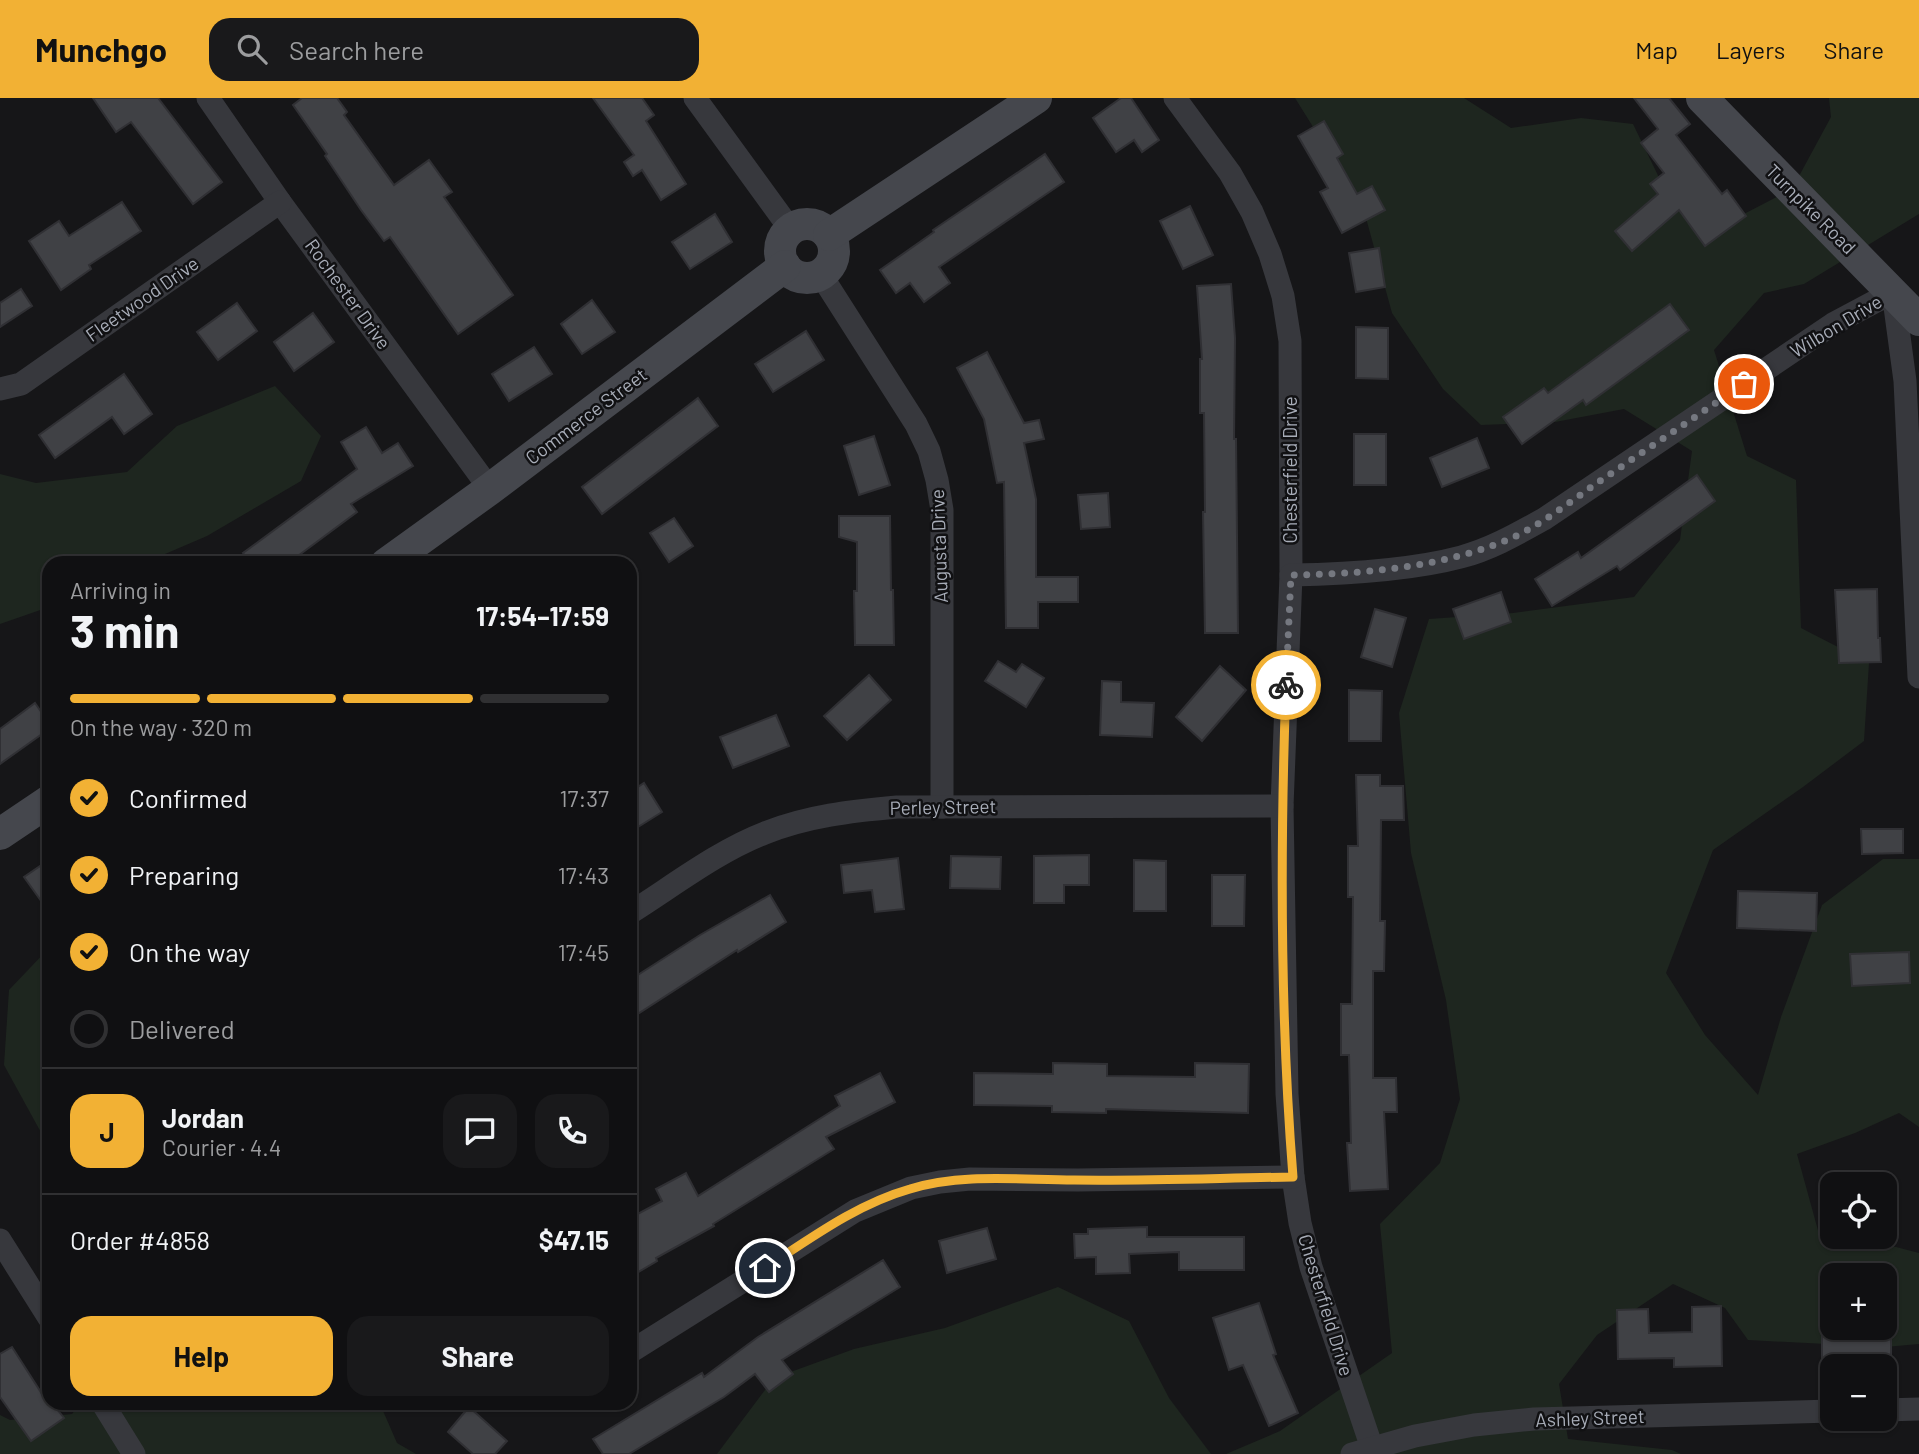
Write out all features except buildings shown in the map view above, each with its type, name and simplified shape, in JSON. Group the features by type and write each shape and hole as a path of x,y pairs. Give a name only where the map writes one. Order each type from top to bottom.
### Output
{"street":[{"name":"Rochester Drive","path":"208,98 490,489"},
{"path":"695,98 791,230"},
{"path":"829,235 1036,98"},
{"name":"Chesterfield Drive","path":"1175,98 1230,173 1252,212 1270,254 1283,296 1290,341 1291,575 1282,806 1287,1094 1293,1177 1300,1223 1362,1451"},
{"name":"Turnpike Road","path":"1702,98 1919,320"},
{"name":"Fleetwood Drive","path":"0,389 21,384 281,202"},
{"path":"814,225 829,235 834,251 833,260 821,275 800,277 785,266 781,246 791,230 814,225"},
{"name":"Commerce Street","path":"397,556 785,266"},
{"name":"Augusta Drive","path":"821,275 916,424 929,451 937,480 942,510 942,807"},
{"path":"1893,292 1905,381 1919,677"},
{"name":"Wilbon Drive","path":"1291,575 1328,575 1433,563 1505,541 1544,519 1833,324 1893,292"},
{"path":"0,834 42,806"},
{"name":"Perley Street","path":"637,909 738,846 765,833 808,819 852,811 897,807 1282,806"},
{"path":"637,1348 855,1211 911,1188 970,1179 1293,1177"},
{"path":"0,1240 42,1307"},
{"path":"1897,1410 1919,1409"},
{"path":"107,1410 134,1454"},
{"name":"Ashley Street","path":"1362,1451 1415,1436 1474,1425 1534,1419 1820,1411"}],"shaded area":[{"path":"1295,98 1464,98 1511,128 1581,118 1633,124 1668,196 1717,228 1792,189 1831,117 1829,98 1919,98 1919,214 1804,284 1764,293 1714,350 1747,456 1796,480 1801,628 1869,663 1864,741 1713,850 1666,973 1705,1035 1758,1095 1781,1017 1822,905 1883,859 1919,859 1919,1127 1899,1113 1855,1133 1797,1154 1820,1234 1820,1249 1897,1247 1919,1253 1919,1344 1885,1347 1748,1340 1725,1308 1673,1284 1597,1335 1559,1384 1568,1439 1672,1450 1681,1454 1226,1454 1280,1431 1392,1353 1380,1224 1440,1163 1460,1099 1446,1000 1411,853 1399,713 1429,619 1513,613 1634,597 1680,540 1692,451 1624,409 1555,422 1481,425 1443,389 1392,313 1363,207"},
{"path":"275,386 321,436 301,481 207,536 160,556 42,556 42,609 0,624 0,474 36,483 127,472 177,426"},
{"path":"42,955 42,1134 4,1065 9,990"},
{"path":"1058,1287 1129,1321 1169,1398 1211,1454 717,1454 774,1378 854,1349 945,1328"},
{"path":"75,1410 383,1410 397,1443 416,1454 0,1454 0,1415 10,1420 72,1414"}],"way so far":[{"path":"1286,685 1291,575 1328,575 1433,563 1505,541 1544,519 1744,384"}],"route":[{"path":"765,1268 855,1211 911,1188 940,1182 970,1179 1293,1177 1287,1094 1282,806 1286,685"}]}
